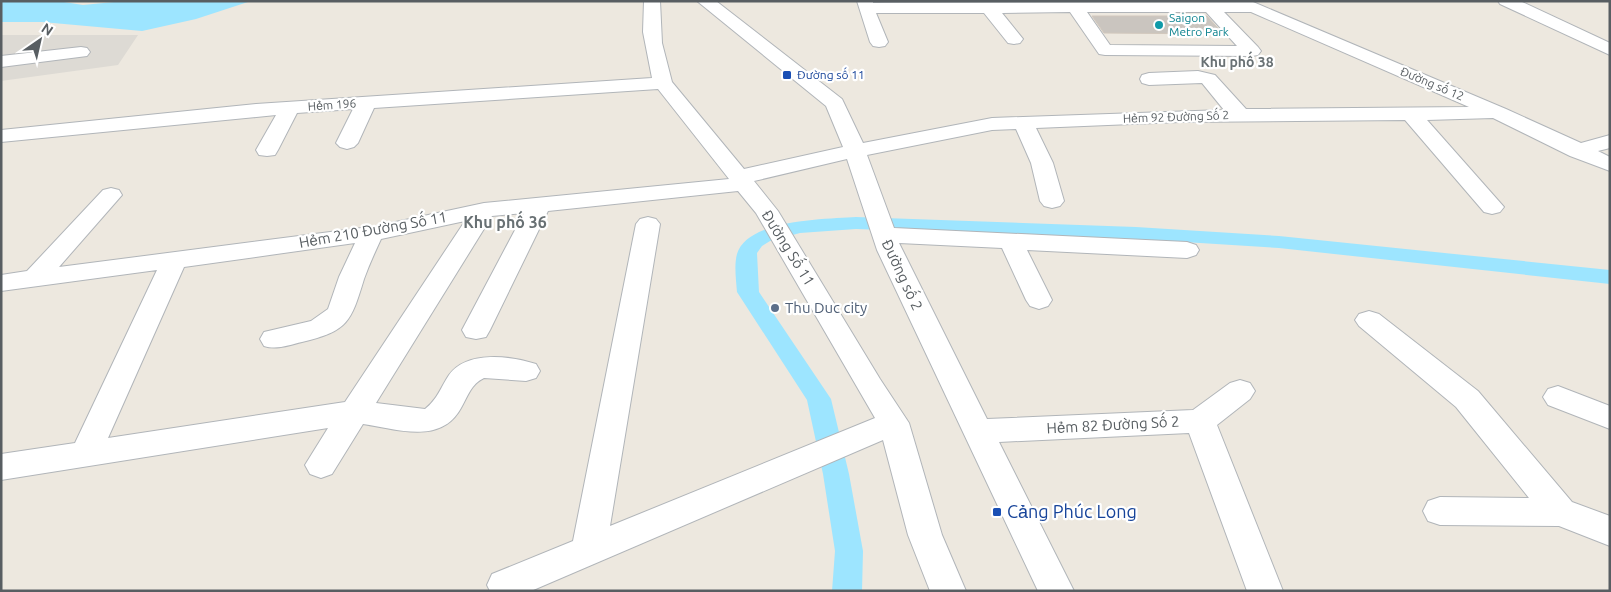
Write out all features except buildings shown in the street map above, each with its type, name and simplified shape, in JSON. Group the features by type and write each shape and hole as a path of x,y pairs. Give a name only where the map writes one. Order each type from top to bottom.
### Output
{"street":[{"name":"Đường Số 11","path":"652,1 656,59 663,83 769,217 870,387 894,423 925,535 948,591"},
{"name":"Đường số 2","path":"705,1 835,103 855,150 889,250 1056,591"},
{"path":"1506,1 1610,50"},
{"path":"879,42 866,4 999,5 1074,8 1152,4 1210,7 1252,51 1105,50 1074,8"},
{"path":"999,5 1014,39"},
{"name":"Đường số 12","path":"1210,7 1253,7 1499,113 1610,165"},
{"path":"1,62 81,52"},
{"path":"1148,79 1208,79 1241,116"},
{"name":"Hẻm 196","path":"1,136 289,108 663,83"},
{"path":"346,143 367,102"},
{"path":"267,150 280,130 289,108"},
{"name":"Hẻm 92 Đường Số 2","path":"742,181 855,150 992,124 1241,116 1499,113"},
{"path":"1411,114 1492,207"},
{"path":"1023,123 1042,163 1052,201"},
{"path":"1578,151 1610,140"},
{"name":"Hẻm 210 Đường Số 11","path":"1,284 371,234 484,210 742,181"},
{"path":"34,279 111,195"},
{"path":"476,330 540,204"},
{"path":"321,465 484,210"},
{"path":"588,551 648,224"},
{"path":"274,339 320,328 338,315 371,234"},
{"path":"884,235 1186,250"},
{"path":"1011,242 1039,300"},
{"path":"85,455 174,260"},
{"path":"1369,320 1467,399 1560,512"},
{"path":"1,467 355,412 425,421 434,420 441,416 445,410 460,379 474,370 480,367 526,371"},
{"name":"Hẻm 82 Đường Số 2","path":"977,431 1200,421 1240,391"},
{"path":"1558,397 1610,418"},
{"path":"1200,421 1265,591"},
{"path":"505,586 894,423"},
{"path":"1440,511 1560,512 1610,531"}],"shaded area":[{"path":"1,35 138,35 118,65 1,81"}],"water":[{"path":"1,1 58,1 83,5 124,1 251,1 196,19 142,31 42,22 1,22"}],"waterway":[{"path":"847,591 849,551 836,474 819,399 748,292 746,273 747,253 755,242 763,237 799,227 856,223 1136,233 1279,242 1610,277"}],"place":[{"name":"Saigon Metro Park","path":"1159,25"},
{"name":"Đường số 11","path":"787,75"},
{"name":"Thu Duc city","path":"775,308"},
{"name":"Cảng Phúc Long","path":"997,512"}],"district":[{"name":"Khu phố 38","path":"1237,62"},
{"name":"Khu phố 36","path":"505,222"}]}
